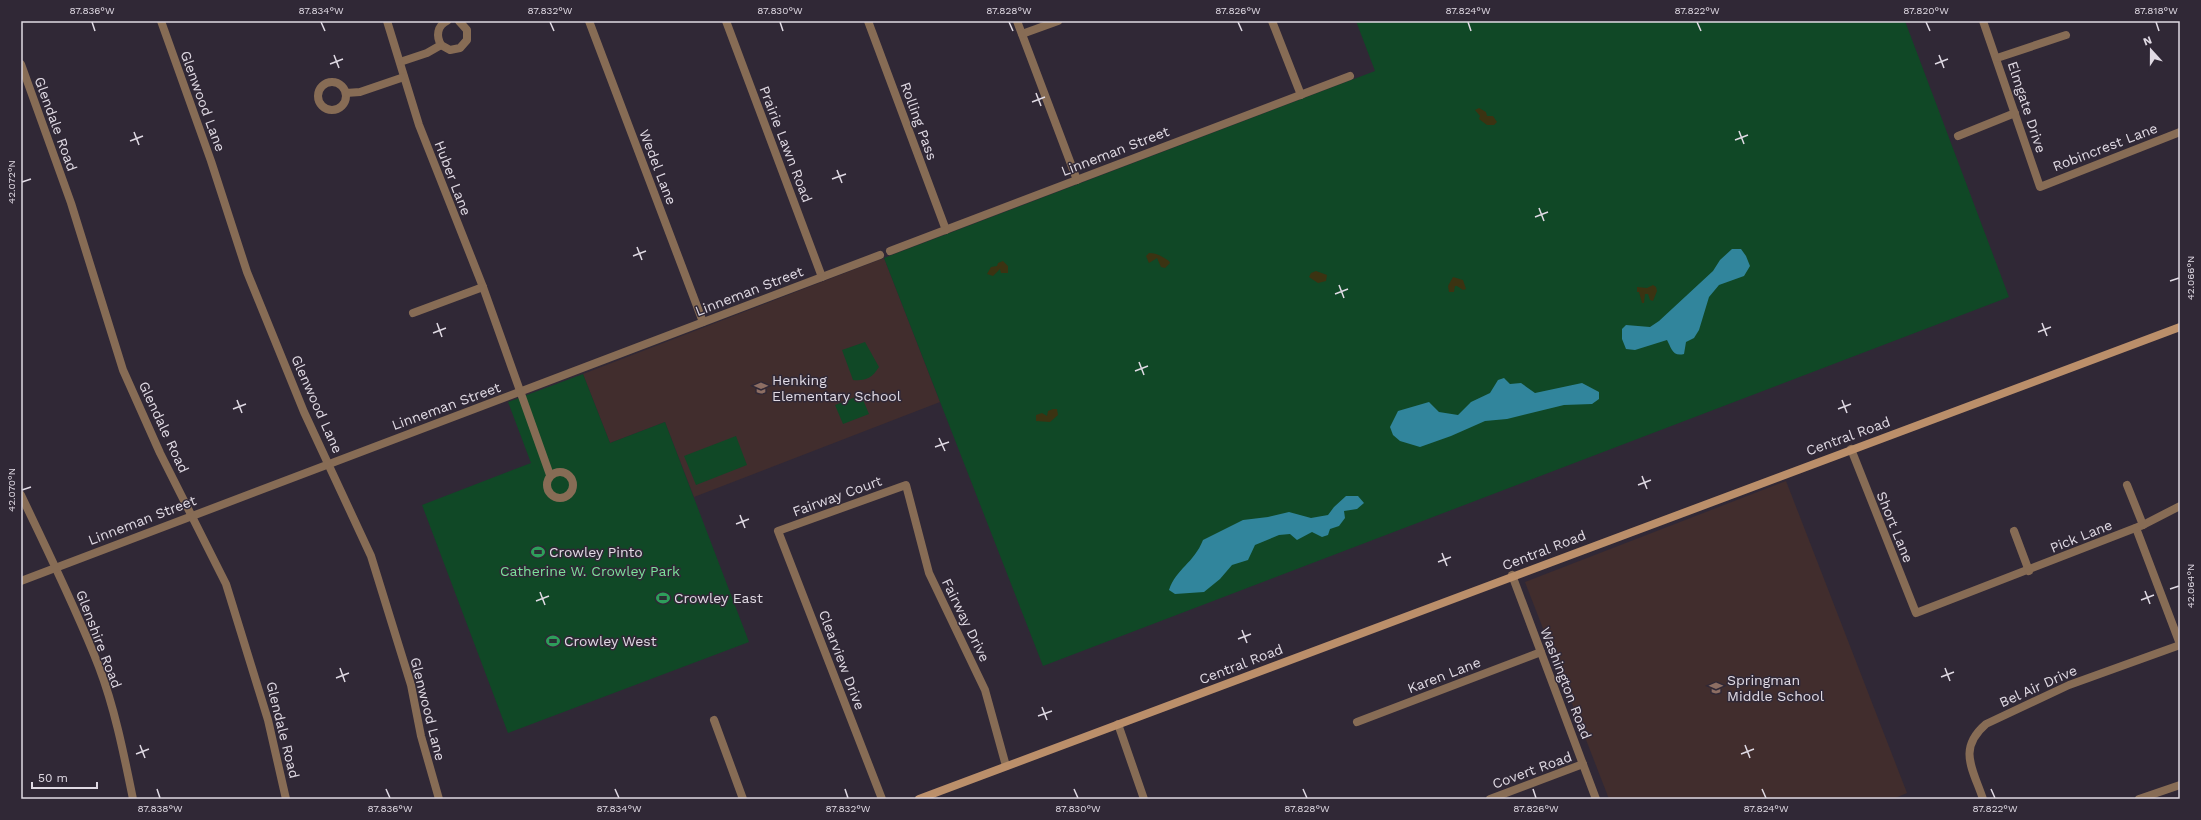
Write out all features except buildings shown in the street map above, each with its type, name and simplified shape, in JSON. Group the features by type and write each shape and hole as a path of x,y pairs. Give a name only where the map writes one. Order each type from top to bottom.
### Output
{"main road":[{"name":"Central Road","path":"919,799 2180,327"}],"street":[{"name":"Glenwood Lane","path":"161,21 211,161 247,272 304,412 371,556 411,686 421,736 439,799"},
{"name":"Huber Lane","path":"387,21 404,77 436,171 483,287 550,475"},
{"path":"447,21 438,31 437,35 441,45 445,48 455,50 464,45 467,40 467,30 459,21"},
{"name":"Wedel Lane","path":"589,21 703,322"},
{"name":"Prairie Lawn Road","path":"726,21 822,277"},
{"name":"Rolling Pass","path":"868,21 946,230"},
{"path":"1017,21 1078,180"},
{"path":"1022,34 1058,21"},
{"path":"1272,21 1301,95"},
{"name":"Elmgate Drive","path":"1983,21 1997,58 2040,187"},
{"name":"Elmgate Drive","path":"1997,58 2066,35"},
{"path":"400,62 427,53 441,45"},
{"name":"Glendale Road","path":"21,64 71,203 123,370 160,452 228,591 268,720 286,799"},
{"name":"Linneman Street","path":"890,251 1350,76"},
{"path":"346,93 360,92 404,77"},
{"path":"1958,136 2015,112"},
{"name":"Robincrest Lane","path":"2040,187 2180,132"},
{"name":"Linneman Street","path":"21,580 880,256"},
{"path":"413,313 483,287"},
{"name":"Short Lane","path":"1851,449 1916,614"},
{"name":"Fairway Court","path":"778,531 906,485"},
{"name":"Fairway Drive","path":"906,485 929,573 986,690 1006,766"},
{"path":"2127,485 2180,645"},
{"name":"Glenshire Road","path":"21,495 56,567 99,668 124,752 133,799"},
{"name":"Pick Lane","path":"1916,614 2140,526 2180,506"},
{"path":"2014,530 2029,570"},
{"name":"Clearview Drive","path":"778,531 882,799"},
{"name":"Washington Road","path":"1512,576 1596,799"},
{"name":"Bel Air Drive","path":"1982,799 1969,756 1970,742 1977,732 1986,724 2069,685 2180,645"},
{"name":"Karen Lane","path":"1357,722 1541,652"},
{"path":"714,720 743,799"},
{"path":"1118,724 1144,799"},
{"name":"Covert Road","path":"1490,799 1583,764"},
{"path":"2139,799 2180,785"}],"shaded area":[{"name":"Henking Elementary School","path":"884,258 940,402 694,497 665,422 610,443 583,374"},
{"name":"Springman Middle School","path":"1786,481 1907,793 1893,799 1609,799 1525,582"}],"green space":[{"path":"1356,21 1905,21 2009,297 1043,666 884,258 1375,71"},
{"path":"865,342 879,367 874,374 868,378 853,380 842,350"},
{"name":"Catherine W. Crowley Park","path":"583,374 610,443 665,422 749,642 508,733 422,505 531,463 508,402"},
{"path":"861,395 869,414 843,424 835,405"},
{"path":"736,436 747,465 696,485 684,456"}],"sand":[{"path":"1479,108 1486,112 1487,116 1493,116 1497,122 1494,125 1487,125 1479,119 1480,116 1475,110"},
{"path":"1149,253 1160,256 1170,263 1165,268 1161,267 1157,258 1149,263 1146,256"},
{"path":"1003,261 1008,266 1008,273 1001,273 1000,269 993,276 987,274 991,267 997,266 998,263"},
{"path":"1316,271 1327,275 1326,281 1318,283 1309,277 1311,273"},
{"path":"1453,277 1463,280 1466,289 1463,290 1455,286 1454,292 1449,292 1448,286"},
{"path":"1653,285 1656,287 1657,291 1653,301 1650,300 1648,294 1645,294 1644,303 1642,303 1639,292 1637,292 1637,287 1647,288"},
{"path":"1057,409 1058,415 1050,422 1036,421 1036,415 1042,413 1047,416 1048,411"}],"water":[{"path":"1732,249 1741,249 1750,266 1744,276 1719,285 1709,297 1699,330 1694,338 1686,342 1684,354 1680,355 1674,353 1667,340 1635,350 1626,349 1622,339 1622,329 1626,325 1650,327 1659,321 1713,271 1720,260"},
{"path":"1504,378 1510,384 1521,383 1535,393 1582,383 1599,392 1599,399 1592,404 1564,405 1507,419 1485,421 1451,436 1420,447 1400,441 1393,435 1390,427 1398,411 1429,402 1439,412 1458,415 1471,402 1490,393 1498,380"},
{"path":"1346,496 1358,496 1364,503 1357,509 1344,511 1345,518 1339,526 1330,529 1328,535 1322,537 1312,532 1297,540 1290,534 1279,535 1255,545 1248,560 1232,565 1220,579 1204,592 1175,594 1169,590 1176,577 1195,555 1203,540 1243,520 1268,517 1289,512 1311,518 1328,515"}],"place":[{"name":"Henking Elementary School","path":"761,388"},
{"name":"Crowley Pinto","path":"538,552"},
{"name":"Crowley East","path":"663,598"},
{"name":"Crowley West","path":"553,641"},
{"name":"Springman Middle School","path":"1716,688"}]}
